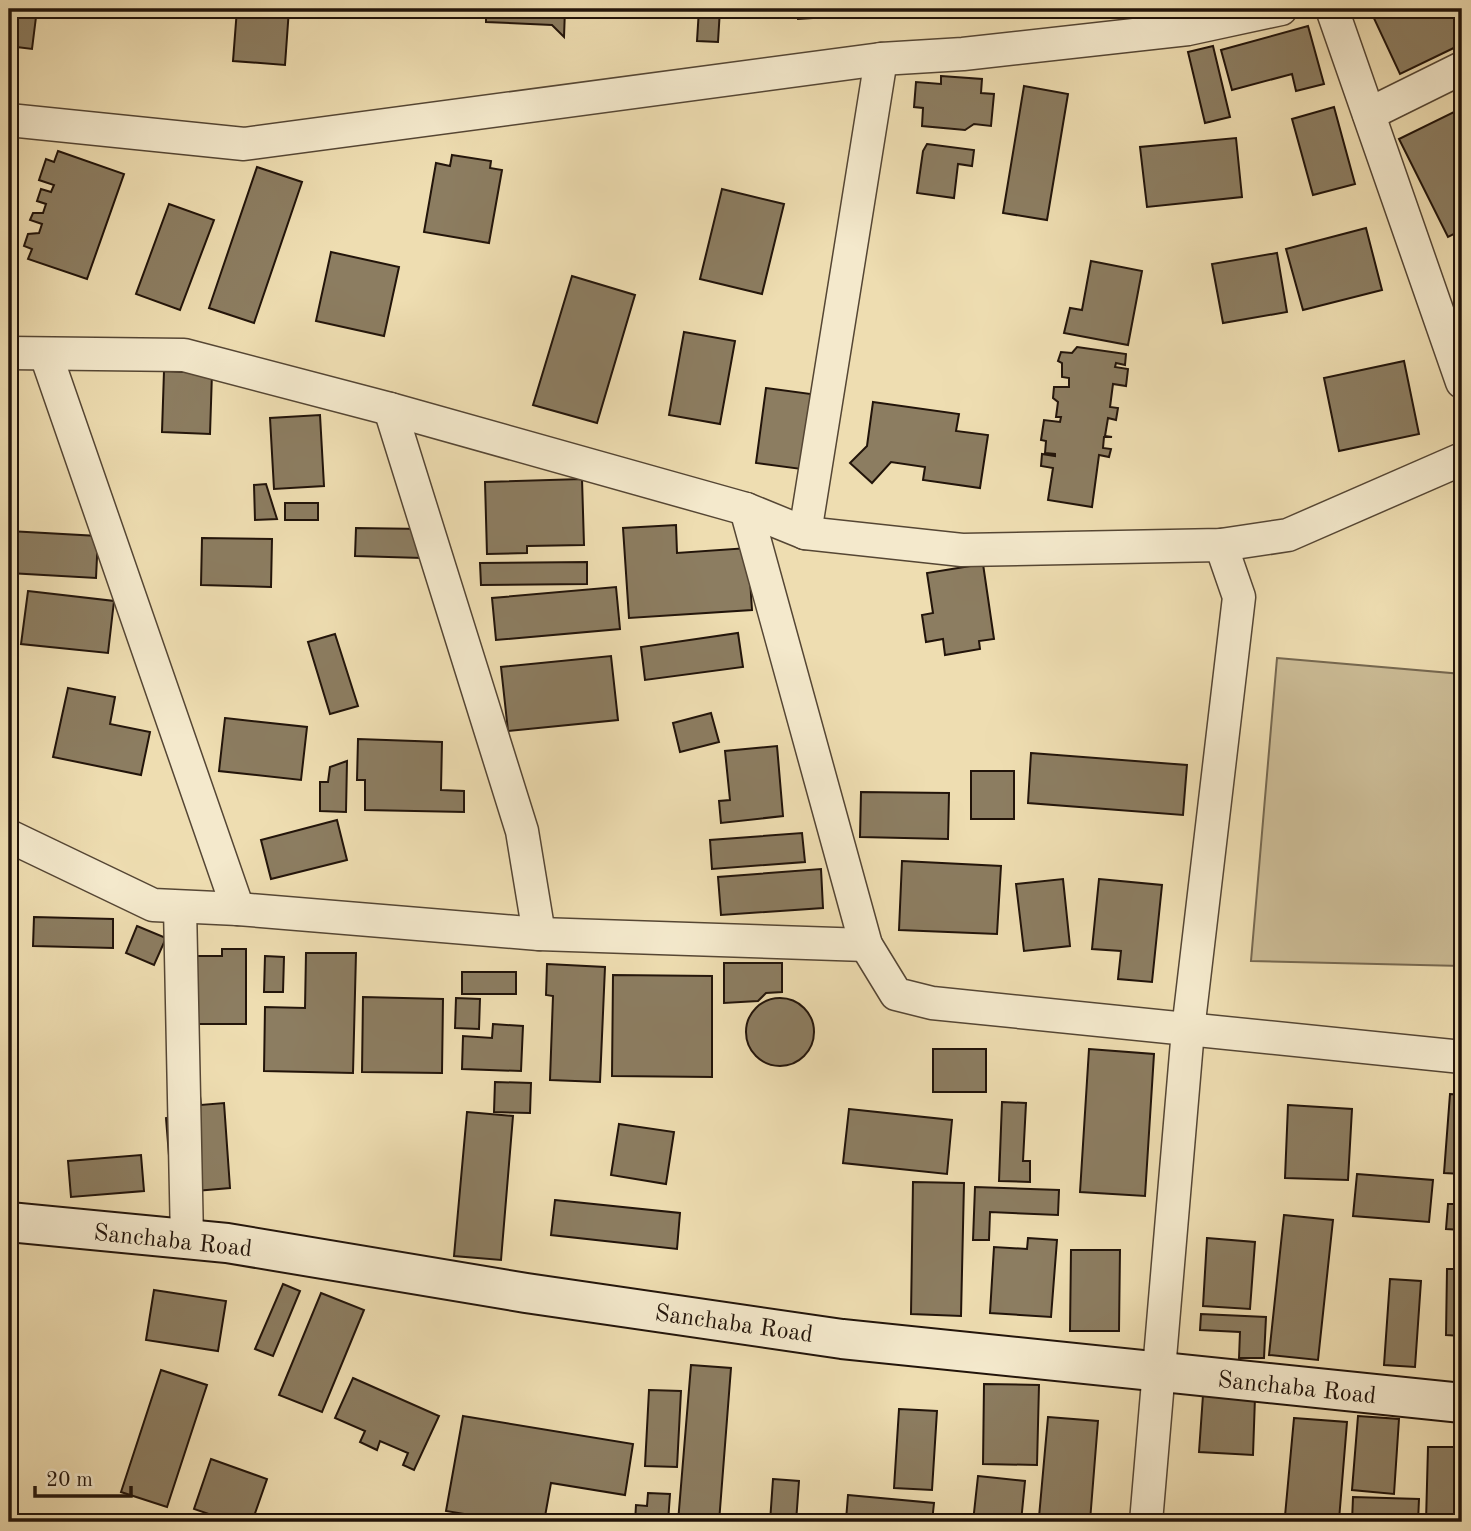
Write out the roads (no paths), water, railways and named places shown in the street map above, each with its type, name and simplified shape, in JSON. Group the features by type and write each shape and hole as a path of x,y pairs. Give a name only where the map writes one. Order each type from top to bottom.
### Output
{"street":[{"path":"9,120 244,144 881,59 976,52 1188,29 1281,9"},
{"path":"1332,9 1462,382"},
{"path":"805,533 881,59"},
{"path":"1368,114 1462,68"},
{"path":"9,353 184,355 390,409 746,509 805,533 962,551 1221,545 1289,535 1462,459"},
{"path":"46,355 238,909"},
{"path":"390,409 522,831 538,934"},
{"path":"746,509 866,945 897,994 932,1003 1462,1057"},
{"path":"1146,1522 1188,1030 1239,597 1221,545"},
{"path":"9,836 153,905 238,909 538,934 866,945"},
{"path":"180,906 187,1240"},
{"name":"Sanchaba Road","path":"9,1222 227,1243 526,1293 842,1339 1462,1403"}]}
